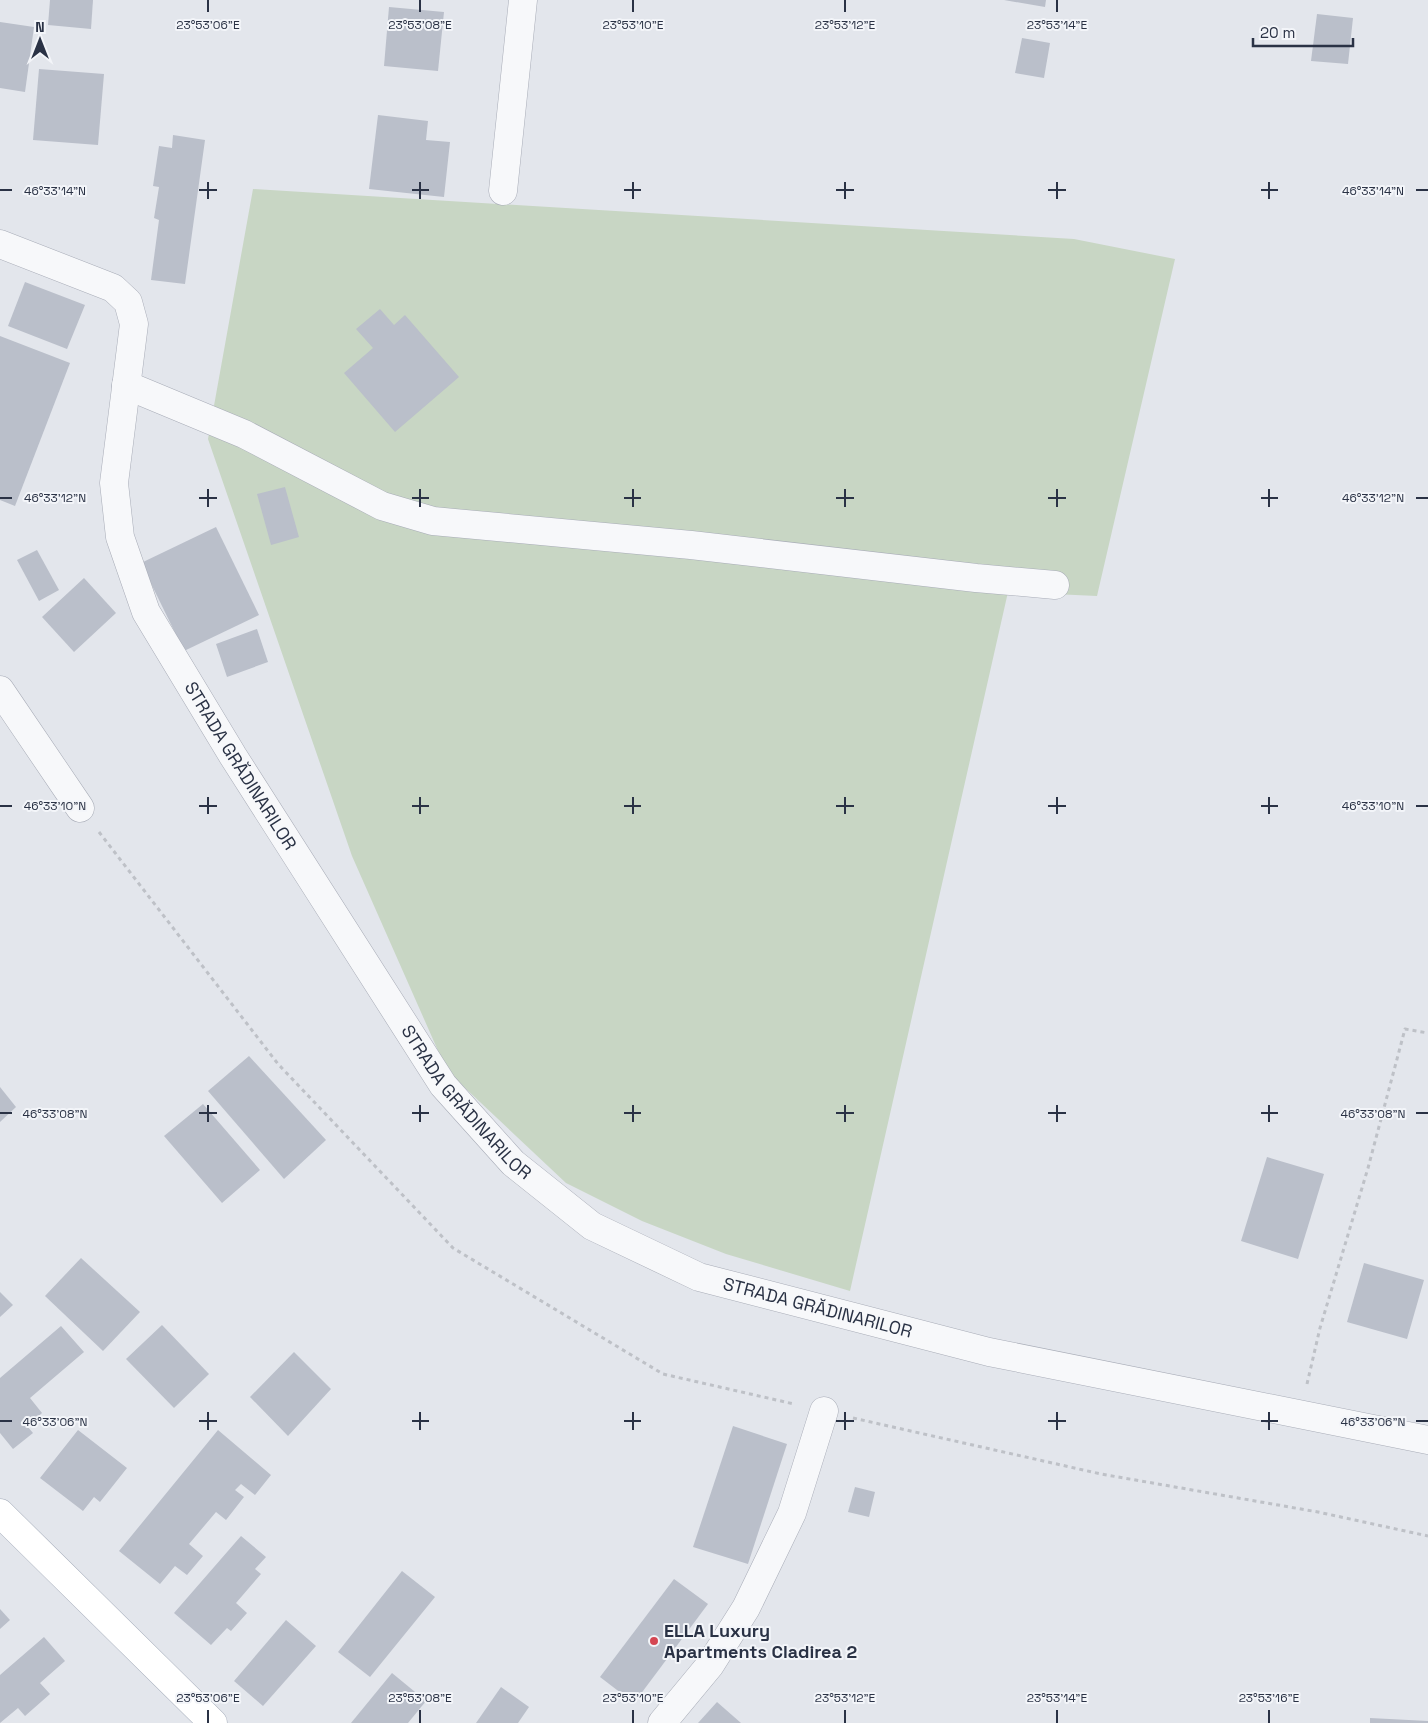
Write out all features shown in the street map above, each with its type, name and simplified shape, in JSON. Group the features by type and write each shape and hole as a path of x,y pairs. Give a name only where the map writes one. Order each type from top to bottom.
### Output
{"main road":[{"path":"0,1513 213,1723"}],"street":[{"path":"503,191 523,0"},
{"name":"STRADA GRĂDINARILOR","path":"0,244 113,288 128,302 134,324 114,483 120,538 146,612 233,756 443,1085 513,1163 592,1226 699,1277 989,1352 1428,1440"},
{"path":"126,385 244,434 382,506 433,521 691,545 976,578 1055,585"},
{"path":"0,690 80,808"},
{"path":"662,1723 710,1665 746,1608 792,1513 824,1411"}],"path":[{"path":"1301,1414 1320,1328 1368,1168 1405,1029 1428,1033"}],"green space":[{"path":"253,189 1074,239 1175,259 1097,596 1008,592 850,1291 726,1254 642,1221 566,1183 447,1071 352,856 208,439"}],"building":[{"path":"50,0 93,0 91,29 48,25"},
{"path":"1004,0 1046,0 1045,7"},
{"path":"389,7 444,12 438,71 384,66"},
{"path":"1317,14 1353,18 1348,64 1311,61"},
{"path":"0,22 34,27 25,92 0,88"},
{"path":"1022,38 1050,43 1044,78 1015,73"},
{"path":"39,69 104,74 98,145 33,140"},
{"path":"378,115 428,121 426,140 450,142 444,197 369,189"},
{"path":"173,135 205,140 185,284 151,280 159,220 154,218 159,187 153,186 159,146 172,148"},
{"path":"25,282 85,305 67,349 8,326"},
{"path":"380,309 394,325 405,315 459,377 395,432 344,373 373,348 356,329"},
{"path":"0,336 70,363 15,506 0,500"},
{"path":"285,487 299,537 271,545 257,494"},
{"path":"216,527 259,615 184,651 141,563"},
{"path":"37,550 59,590 39,601 17,560"},
{"path":"84,578 116,613 74,652 42,617"},
{"path":"257,629 268,662 227,677 216,644"},
{"path":"249,1056 326,1140 284,1179 208,1091"},
{"path":"0,1087 16,1107 0,1122"},
{"path":"203,1104 260,1170 222,1203 164,1136"},
{"path":"1267,1157 1324,1174 1298,1259 1241,1241"},
{"path":"81,1258 140,1312 103,1351 45,1296"},
{"path":"1364,1263 1424,1280 1407,1339 1347,1322"},
{"path":"0,1292 13,1305 0,1317"},
{"path":"162,1325 209,1374 174,1408 126,1359"},
{"path":"61,1326 84,1352 30,1398 42,1413 27,1426 33,1433 13,1449 0,1433 0,1378"},
{"path":"294,1352 331,1389 288,1436 250,1397"},
{"path":"733,1426 787,1444 748,1564 693,1547"},
{"path":"78,1430 127,1468 100,1502 94,1497 83,1511 40,1478"},
{"path":"218,1430 271,1475 255,1495 241,1484 235,1490 244,1497 226,1520 216,1512 189,1544 203,1556 187,1575 175,1566 160,1584 119,1551"},
{"path":"855,1487 875,1492 869,1517 848,1512"},
{"path":"241,1536 266,1557 255,1569 261,1574 236,1603 247,1613 231,1631 227,1628 211,1645 174,1613"},
{"path":"402,1571 435,1597 370,1677 338,1652"},
{"name":"ELLA Luxury Apartments Cladirea 2","path":"674,1579 708,1604 634,1703 600,1677"},
{"path":"0,1609 10,1620 0,1629"},
{"path":"286,1620 316,1646 263,1706 234,1681"},
{"path":"44,1637 65,1661 40,1683 50,1694 25,1716 18,1708 0,1723 0,1675"},
{"path":"392,1673 426,1701 408,1723 351,1723"},
{"path":"501,1687 529,1707 518,1723 476,1723"},
{"path":"717,1702 741,1723 698,1723"},
{"path":"1370,1718 1428,1721 1428,1723 1370,1723"}],"place":[{"name":"ELLA Luxury Apartments Cladirea 2","path":"654,1641"}]}
